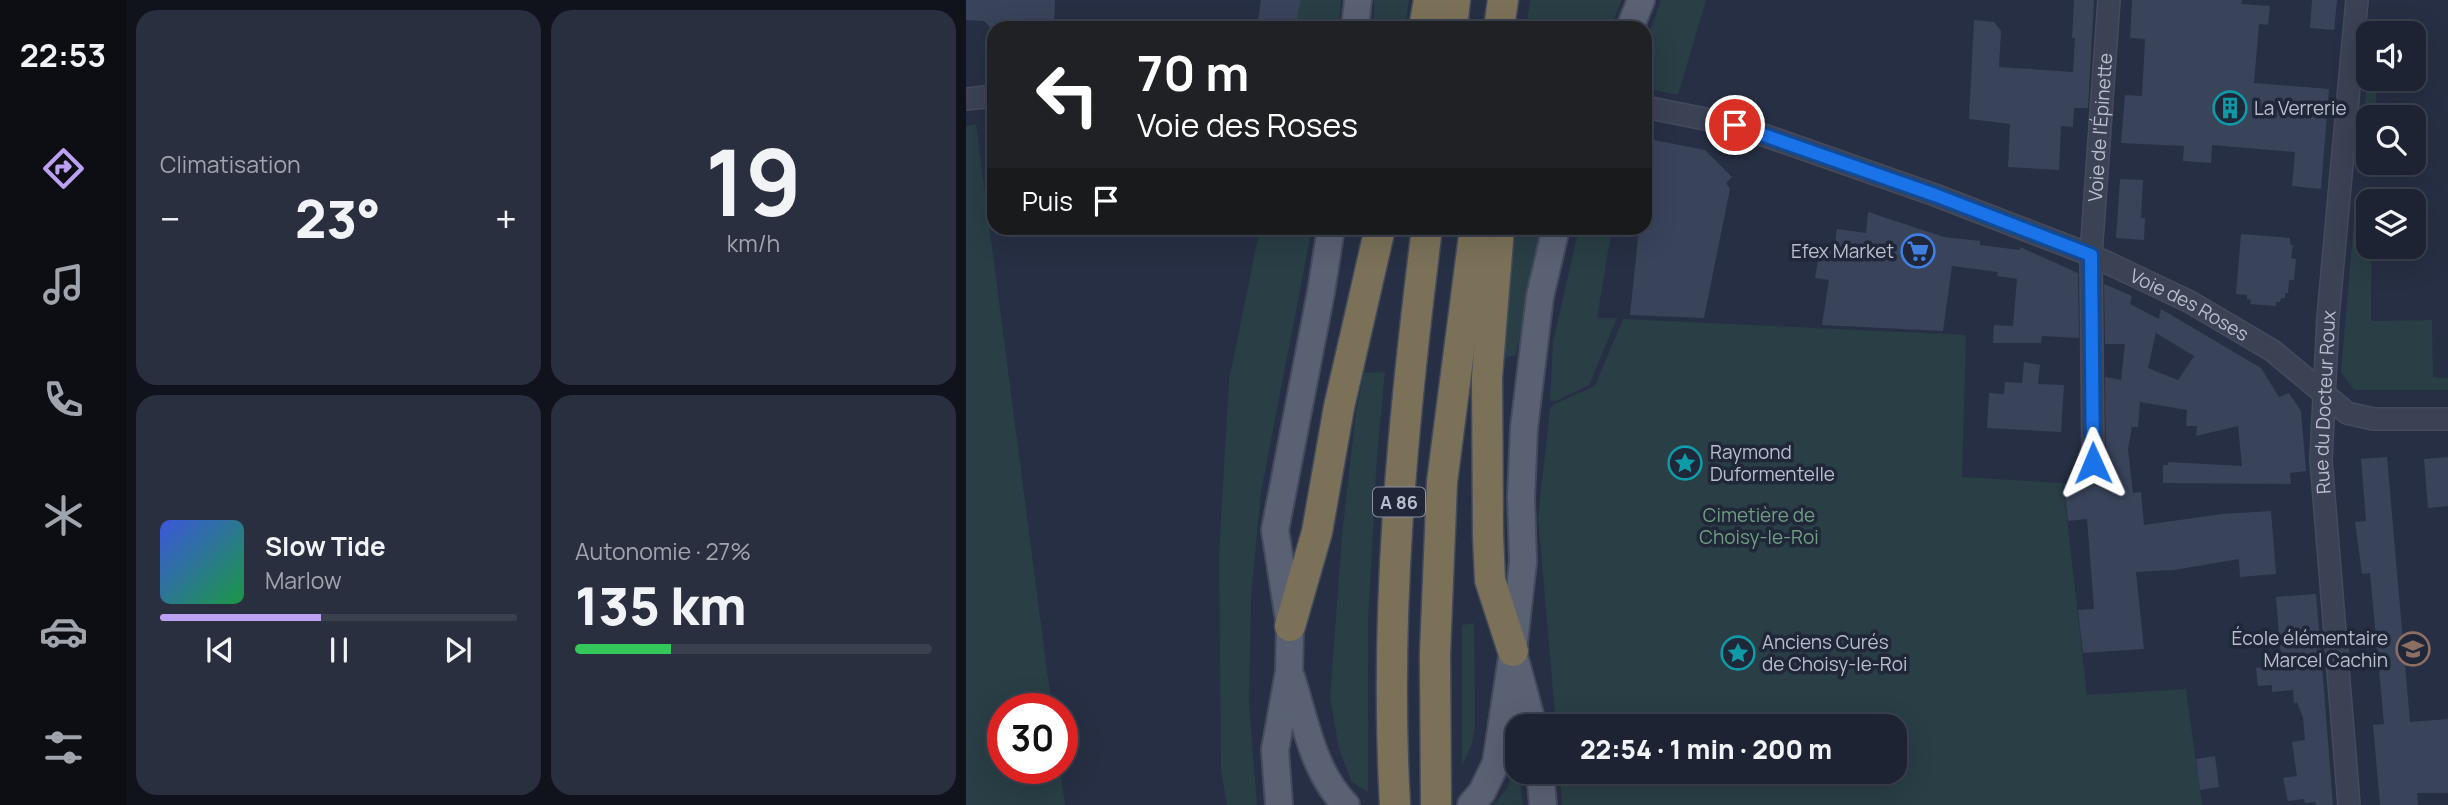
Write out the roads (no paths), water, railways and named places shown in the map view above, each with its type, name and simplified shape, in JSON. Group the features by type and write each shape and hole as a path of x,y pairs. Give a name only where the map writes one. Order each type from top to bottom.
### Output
{"highway":[{"path":"1425,21 1429,0"},
{"path":"1452,21 1455,0"},
{"path":"1500,21 1503,0"},
{"path":"1290,626 1317,532 1339,407 1378,235"},
{"name":"A 86","path":"1394,792 1392,656 1397,521 1426,235"},
{"name":"A 86","path":"1435,790 1435,653 1442,482 1474,235"},
{"path":"1498,235 1487,377 1488,535 1490,580 1513,652"}],"main road":[{"path":"1356,21 1357,0"},
{"path":"1633,21 1641,0"},
{"path":"1279,805 1275,750 1289,672 1290,626 1275,530 1330,235"},
{"path":"1471,805 1482,792 1496,763 1513,652 1523,562 1521,497 1525,416 1540,296 1554,235"},
{"path":"1513,652 1530,714"},
{"path":"1289,672 1317,760 1336,795 1346,805"},
{"path":"1541,784 1543,805"}],"street":[{"name":"Voie de l'Épinette","path":"2093,463 2091,255 2109,0"},
{"name":"Rue du Docteur Roux","path":"2349,805 2321,460 2328,317 2357,0"},
{"path":"966,99 987,97"},
{"name":"Voie des Roses","path":"1652,108 1735,125 1935,195 2091,255 2190,302 2277,354 2347,413 2373,419 2448,419"}],"place":[{"name":"La Verrerie","path":"2230,108"},
{"name":"Efex Market","path":"1918,251"},
{"name":"Raymond Duformentelle","path":"1685,463"},
{"name":"École élémentaire Marcel Cachin","path":"2413,649"},
{"name":"Anciens Curés de Choisy-le-Roi","path":"1738,653"}],"park label":[{"name":"Cimetière de Choisy-le-Roi","path":"1759,526"}]}
